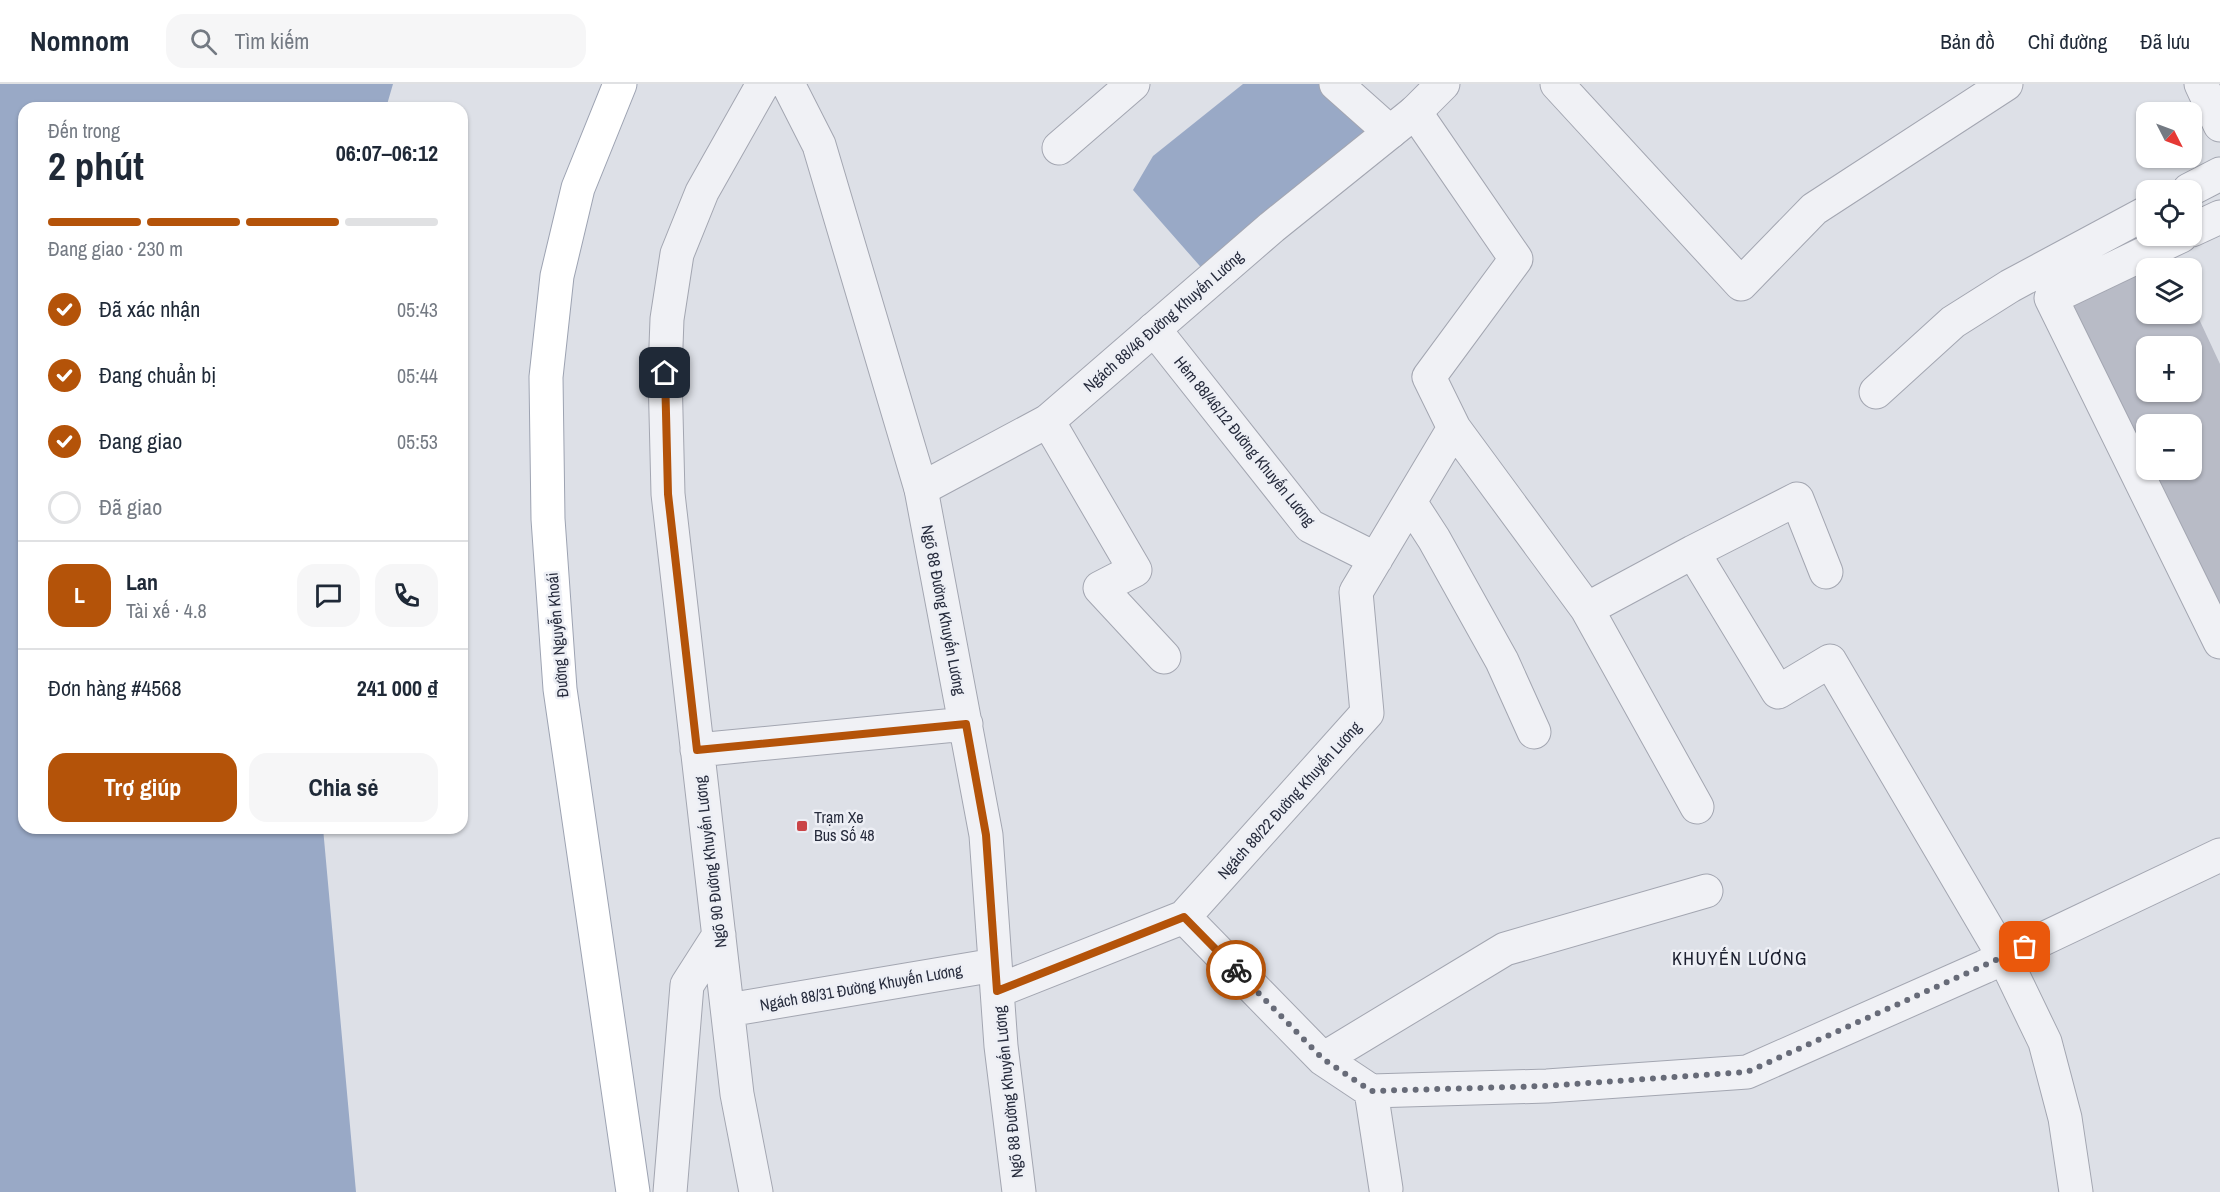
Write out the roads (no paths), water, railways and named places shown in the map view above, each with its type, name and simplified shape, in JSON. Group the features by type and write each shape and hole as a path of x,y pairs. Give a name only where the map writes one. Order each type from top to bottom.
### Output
{"main road":[{"name":"Đường Nguyễn Khoái","path":"620,84 578,188 557,276 546,377 546,401 548,519 560,689 633,1192"}],"street":[{"name":"Ngõ 90 Đường Khuyến Lương","path":"756,1192 737,1094 668,494 665,373 667,319 677,254 698,202 763,84"},
{"name":"Ngõ 88 Đường Khuyến Lương","path":"788,84 819,145 921,489 986,835 1001,1046 1019,1192"},
{"path":"1059,148 1133,84"},
{"path":"1336,84 1403,122 1516,259 1429,377 1454,428 1587,609 1697,807"},
{"name":"Ngách 88/46 Đường Khuyến Lương","path":"921,489 1048,421 1272,227 1403,122 1443,84"},
{"path":"1557,84 1741,284 1814,209 2006,84"},
{"path":"2201,84 2220,125"},
{"path":"2202,183 2220,174"},
{"path":"2202,225 2220,217"},
{"path":"1876,393 1953,322 2010,286 2136,218"},
{"path":"2160,246 2051,298 2220,642"},
{"name":"Hẻm 88/46/12 Đường Khuyến Lương","path":"1154,328 1310,526 1376,560"},
{"path":"1048,421 1135,570 1100,588 1164,657"},
{"name":"Ngách 88/22 Đường Khuyến Lương","path":"996,978 1184,917 1367,713 1356,592 1454,428"},
{"path":"1587,609 1797,499 1826,572"},
{"path":"1410,502 1434,539 1502,661 1534,732"},
{"path":"1693,552 1778,692 1830,661 2004,957 2045,1042 2065,1118 2076,1192"},
{"path":"697,750 966,724"},
{"path":"1184,917 1323,1059 1371,1091 1547,1086 1747,1072 2004,957 2220,855"},
{"path":"1323,1059 1505,949 1706,891"},
{"path":"670,1192 687,985 719,935"},
{"name":"Ngách 88/31 Đường Khuyến Lương","path":"728,1011 996,978"},
{"path":"1371,1091 1385,1191"}],"water":[{"path":"0,84 393,84 388,102 18,102 18,834 324,834 356,1192 0,1192"},
{"path":"1243,84 1322,84 1365,128 1357,153 1206,273 1133,190 1153,156"}],"place":[{"name":"Trạm Xe Bus Số 48","path":"802,826"}],"district":[{"name":"KHUYẾN LƯƠNG","path":"1740,959"}]}
